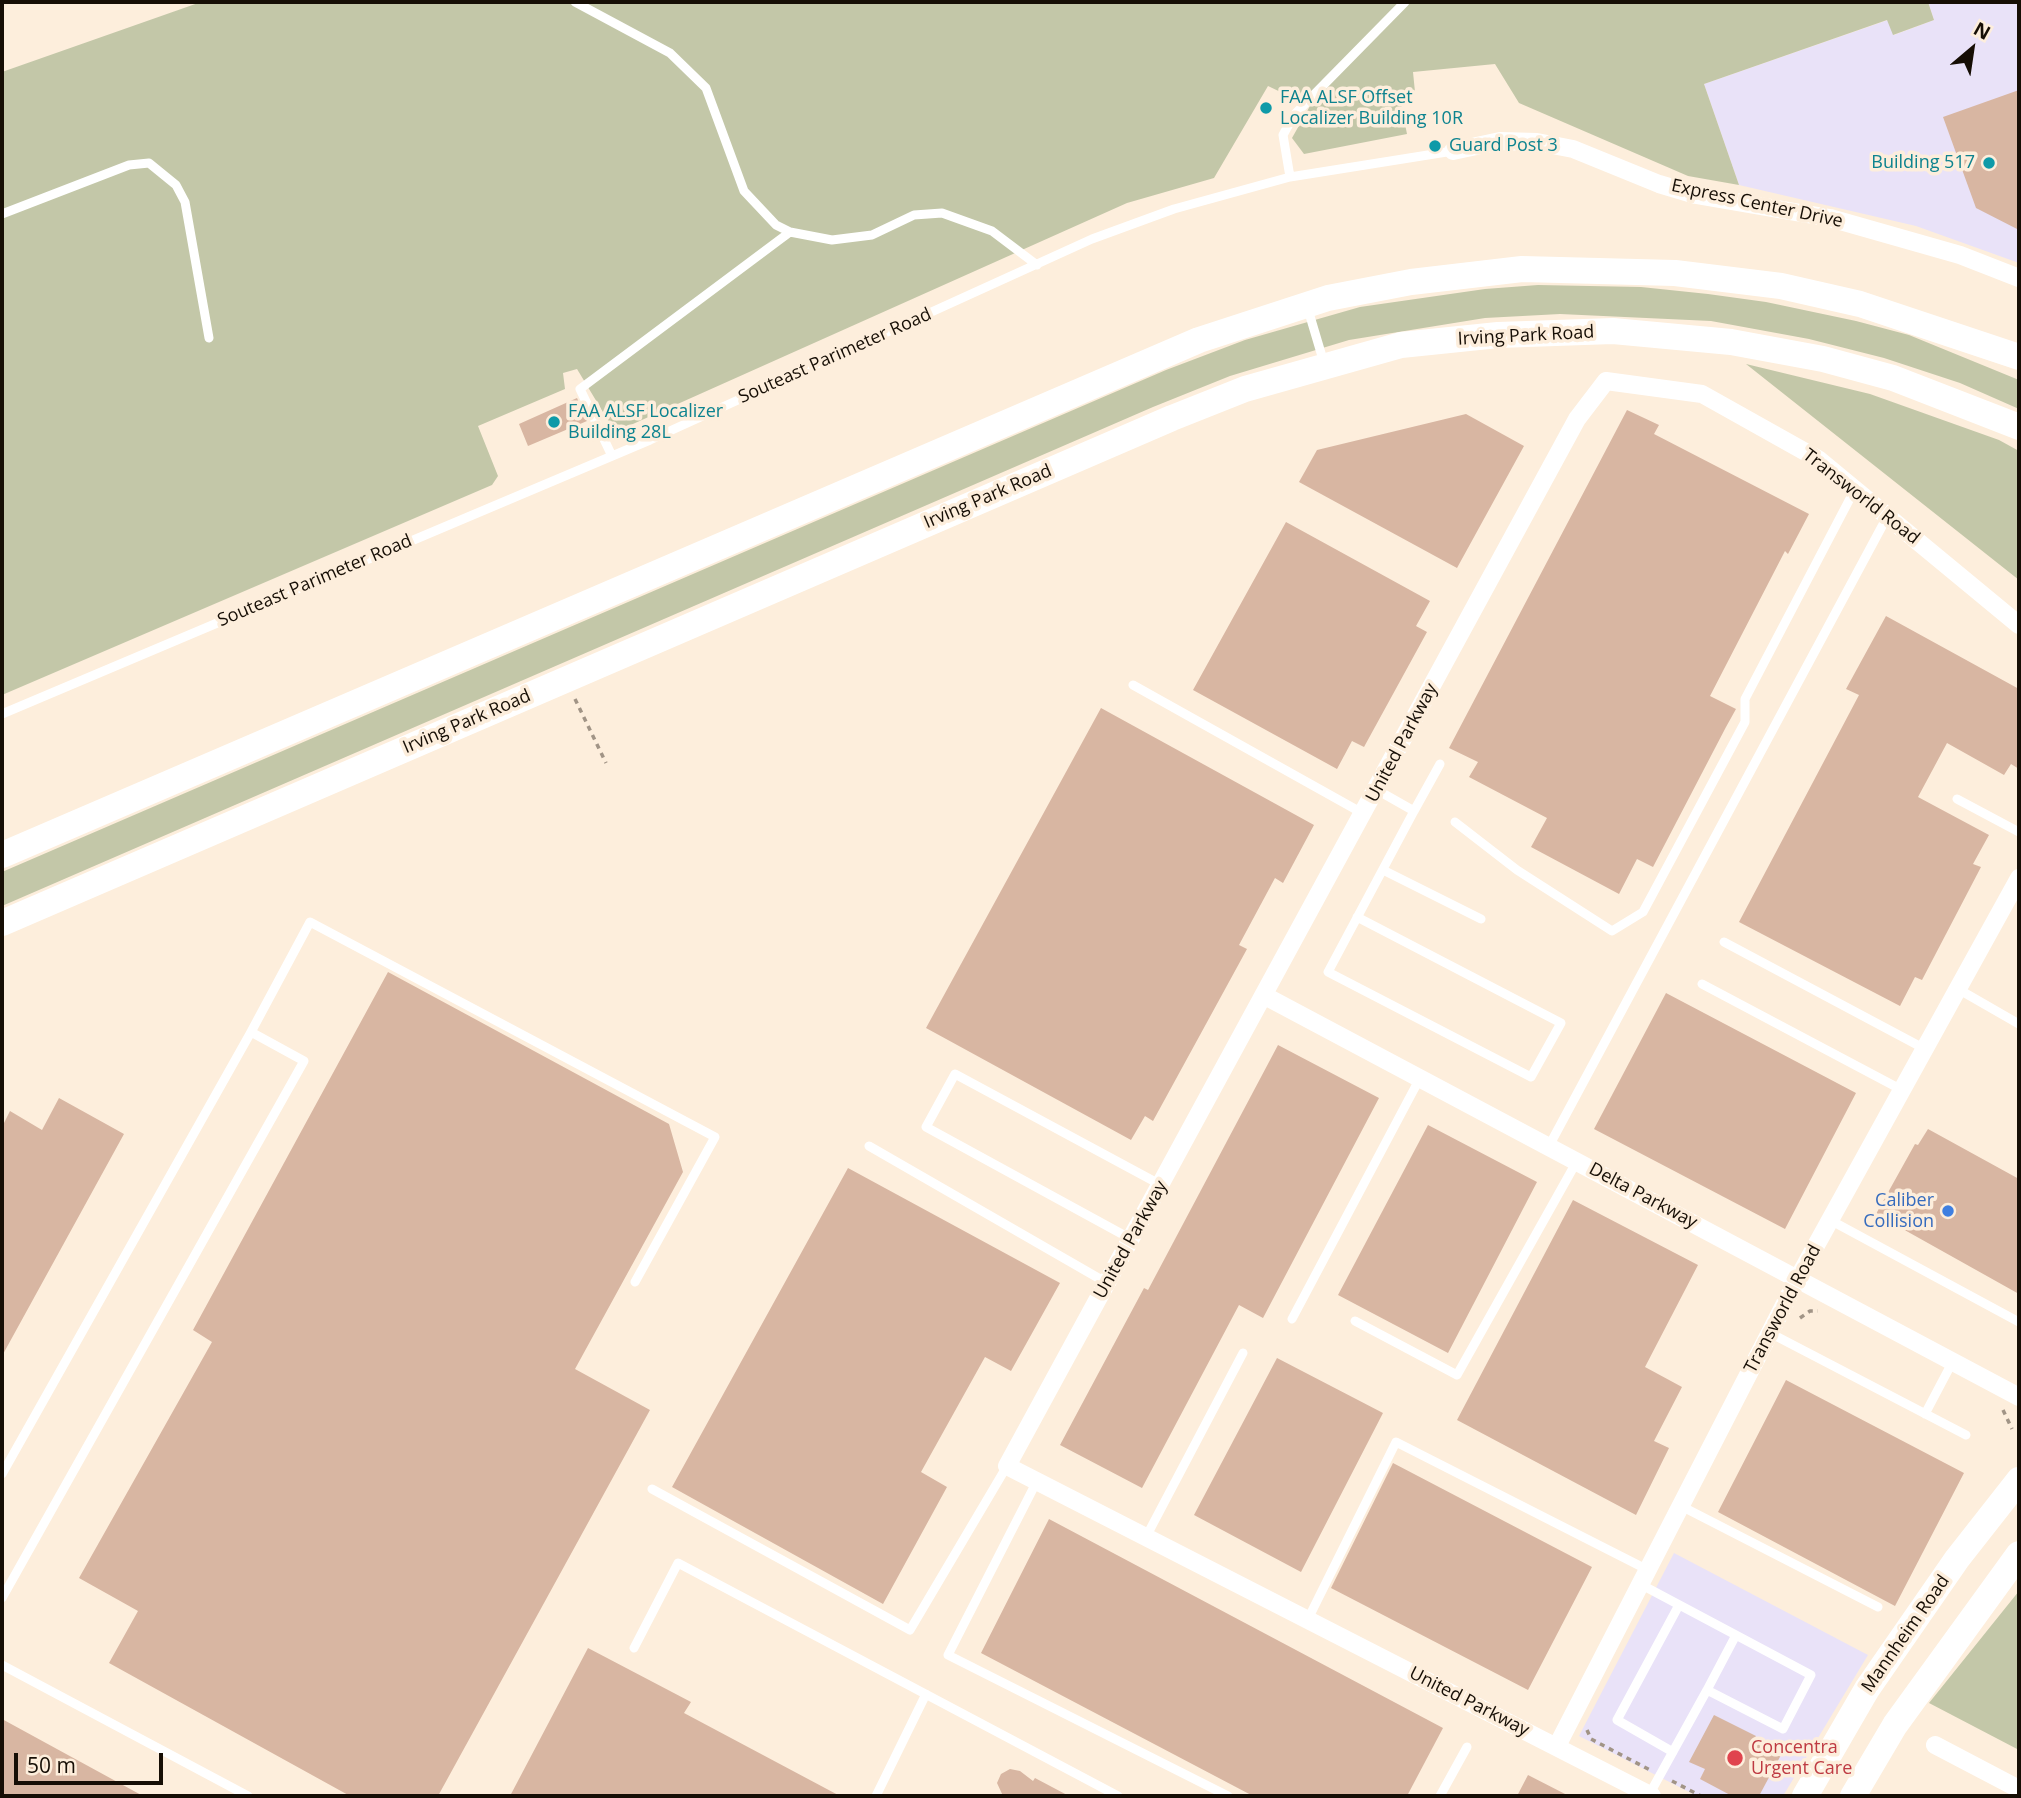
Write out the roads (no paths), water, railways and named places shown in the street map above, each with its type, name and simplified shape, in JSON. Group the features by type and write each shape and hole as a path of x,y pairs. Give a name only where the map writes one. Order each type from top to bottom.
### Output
{"main road":[{"path":"2,855 1199,340 1307,304 1411,282 1522,269 1675,273 1781,286 1860,303 2019,357"},
{"name":"Irving Park Road","path":"2,923 1172,418 1245,389 1401,345 1499,335 1614,331 1669,335 1823,359 1893,378 2019,428"},
{"name":"Mannheim Road","path":"1805,1796 1867,1689 1957,1559 2019,1480"},
{"path":"1853,1796 1895,1725 2019,1554"}],"street":[{"name":"Express Center Drive","path":"1454,151 1500,141 1537,142 1573,149 1659,184 1696,195 1830,218 1894,234 1960,255 2019,278"},
{"name":"Transworld Road","path":"1606,381 1655,385 1702,394 1818,459 2019,625"},
{"name":"United Parkway","path":"1606,381 1577,419 1007,1466 1651,1796"},
{"name":"Transworld Road","path":"1556,1746 1681,1506 1778,1337 1798,1278 2019,878"},
{"name":"Delta Parkway","path":"1265,996 2019,1397"},
{"path":"1935,1745 2019,1790"}],"lane":[{"path":"575,2 670,53 706,88 744,191 776,225 790,232 832,240 872,235 914,215 942,213 992,231 1037,265"},
{"path":"1290,177 1283,135 1294,115 1405,2"},
{"name":"Souteast Parimeter Road","path":"2,714 612,456 1092,239 1174,209 1290,177 1454,151"},
{"path":"2,214 129,165 149,163 176,185 185,202 209,338"},
{"path":"612,456 580,389 790,232"},
{"path":"1307,304 1325,365"},
{"path":"1455,822 1517,870 1612,931 1643,912 1745,722 1745,699 1855,489"},
{"path":"1549,1146 1887,516"},
{"path":"1133,685 1364,814"},
{"path":"1357,917 1561,1023 1531,1077 1328,972 1357,917 1383,870 1414,811 1440,764"},
{"path":"1377,790 1414,811"},
{"path":"1957,799 2019,832"},
{"path":"1383,870 1481,919"},
{"path":"2,1474 310,922 715,1137 635,1282"},
{"path":"1724,942 1925,1049"},
{"path":"1702,984 1902,1090"},
{"path":"1958,989 2018,1019"},
{"path":"2,1598 304,1061 251,1031"},
{"path":"1131,1239 926,1128 955,1074 1161,1185"},
{"path":"1292,1319 1420,1079"},
{"path":"869,1146 1107,1283"},
{"path":"1355,1321 1457,1375 1577,1161"},
{"path":"1830,1220 2019,1322"},
{"path":"1778,1337 1966,1435"},
{"path":"1146,1537 1242,1353"},
{"path":"1925,1414 1953,1361"},
{"path":"1308,1619 1396,1443 1644,1577 1679,1605 1811,1675 1783,1729 1707,1690"},
{"path":"652,1489 910,1630 1007,1466"},
{"path":"1037,1481 948,1655 1228,1796"},
{"path":"1681,1506 1878,1608"},
{"path":"634,1648 678,1563 1118,1796"},
{"path":"1673,1752 1617,1720 1679,1605"},
{"path":"1651,1796 1736,1635"},
{"path":"2,1665 248,1796"},
{"path":"876,1796 926,1694"},
{"path":"1440,1796 1467,1747"}],"place":[{"name":"FAA ALSF Offset Localizer Building 10R","path":"1266,108"},
{"name":"Guard Post 3","path":"1435,146"},
{"name":"Building 517","path":"1989,163"},
{"name":"FAA ALSF Localizer Building 28L","path":"554,422"},
{"name":"Caliber Collision","path":"1948,1211"},
{"name":"Concentra Urgent Care","path":"1735,1758"}]}
